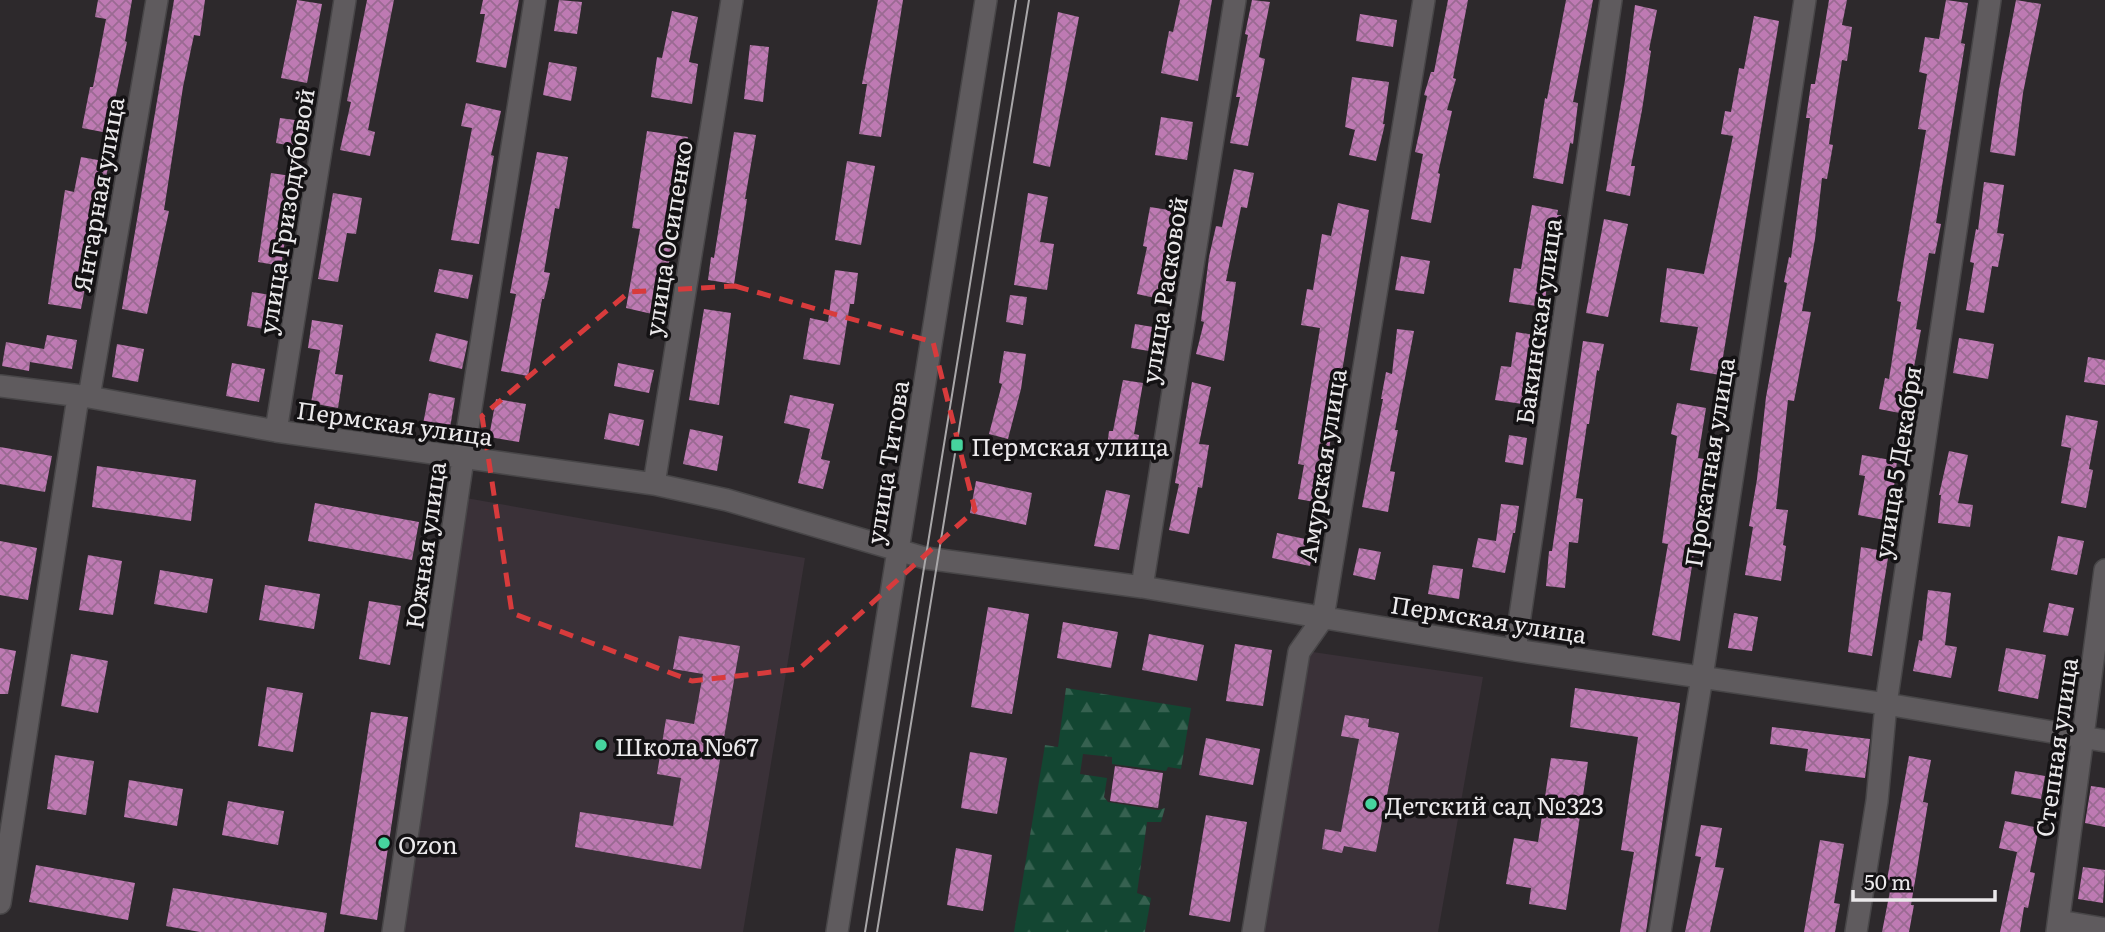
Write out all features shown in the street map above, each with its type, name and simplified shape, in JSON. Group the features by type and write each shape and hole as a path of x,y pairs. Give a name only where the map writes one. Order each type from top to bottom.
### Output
{"street":[{"name":"Янтарная улица","path":"0,904 83,397 157,0"},
{"name":"улица Гризодубовой","path":"276,430 345,0"},
{"name":"Южная улица","path":"393,932 463,458 535,0"},
{"name":"улица Осипенко","path":"654,484 732,0"},
{"name":"улица Титова","path":"837,932 986,0"},
{"name":"улица Расковой","path":"1142,587 1234,0"},
{"name":"Амурская улица","path":"1253,932 1299,652 1323,618 1424,0"},
{"name":"Бакинская улица","path":"1515,650 1611,0"},
{"name":"Прокатная улица","path":"1660,932 1702,677 1805,0"},
{"name":"улица 5 Декабря","path":"1856,932 1877,801 1886,705 1990,0"},
{"name":"Пермская улица","path":"0,386 83,397 276,430 654,484 727,500 938,560 1142,587 1515,650 1886,705 2105,741"},
{"name":"Степная улица","path":"2058,927 2105,570"},
{"path":"2058,927 2105,929"}],"highlighted area":[{"path":"735,286 933,342 975,510 799,669 692,681 512,613 482,416 629,292"}],"shaded area":[{"name":"Школа №67","path":"466,498 805,558 743,932 401,932"},
{"name":"Детский сад №323","path":"1306,651 1483,677 1438,932 1260,932"}],"green space":[{"path":"1066,688 1191,708 1181,769 1168,767 1166,771 1112,764 1112,757 1083,754 1080,774 1107,778 1104,797 1108,802 1158,810 1165,808 1161,822 1147,822 1137,893 1151,898 1145,932 1014,932 1045,745 1058,747"}],"building":[{"path":"98,0 132,0 125,41 127,42 108,133 82,128 106,19 95,17"},
{"path":"174,0 205,0 200,36 194,35 183,87 164,210 169,211 147,314 122,309"},
{"path":"297,0 322,4 307,83 281,78"},
{"path":"367,0 394,0 368,130 375,132 370,156 340,150 351,102 347,101"},
{"path":"483,0 519,0 506,68 476,62 485,14 480,14"},
{"path":"559,0 582,2 577,34 554,31"},
{"path":"878,0 903,0 881,137 859,134 867,84 862,84"},
{"path":"1180,0 1212,0 1198,81 1161,73 1169,31 1173,32"},
{"path":"1252,0 1270,2 1259,57 1265,59 1248,146 1230,143 1240,97 1236,97"},
{"path":"1448,0 1468,0 1453,78 1456,79 1447,110 1452,111 1438,173 1440,174 1431,223 1411,219 1423,154 1415,152 1427,96 1424,95 1431,72 1434,72"},
{"path":"1566,0 1593,0 1573,102 1578,103 1573,144 1570,143 1563,184 1533,178 1545,98 1547,99"},
{"path":"1829,0 1847,0 1842,25 1852,27 1847,61 1842,60 1829,144 1833,145 1827,179 1822,178 1815,239 1802,311 1811,312 1794,401 1788,400 1776,509 1788,510 1781,581 1745,575 1753,527 1749,526 1766,397 1787,283 1784,282 1789,257 1791,258 1810,118 1806,118 1811,84 1815,84"},
{"path":"1946,0 1968,3 1961,43 1965,44 1936,223 1941,224 1935,254 1929,253 1916,329 1921,330 1905,414 1879,409 1885,378 1889,379 1901,302 1897,301 1926,130 1918,129 1927,74 1919,72 1925,37 1939,39"},
{"path":"2016,0 2041,4 2023,93 2015,156 1990,152"},
{"path":"1635,5 1657,10 1631,166 1635,166 1630,196 1606,191"},
{"path":"672,11 698,17 689,62 698,64 692,104 651,97 657,57 662,58"},
{"path":"1058,12 1079,17 1050,167 1033,163"},
{"path":"1360,14 1397,20 1393,47 1356,41"},
{"path":"1754,16 1779,21 1720,375 1690,370 1698,327 1660,322 1667,268 1704,274 1733,136 1721,134 1725,111 1731,112 1739,68 1744,69"},
{"path":"750,45 769,47 763,102 744,99"},
{"path":"549,62 577,67 571,101 543,95"},
{"path":"1352,77 1389,82 1385,124 1376,161 1349,155 1355,130 1345,127"},
{"path":"466,103 501,111 491,155 494,156 479,244 451,240 472,128 461,126"},
{"path":"1161,117 1193,122 1187,160 1155,155"},
{"path":"280,118 302,121 298,147 276,143"},
{"path":"647,131 688,137 661,316 626,308 640,229 632,228"},
{"path":"734,132 756,135 734,284 708,280 711,257 714,258"},
{"path":"537,152 568,157 559,209 555,208 544,272 550,273 542,299 528,376 501,371 516,294 510,293"},
{"path":"81,157 109,162 81,309 48,304 65,190 74,192"},
{"path":"847,161 875,166 861,245 835,240"},
{"path":"1234,169 1254,173 1247,208 1241,207 1226,281 1236,282 1224,361 1196,354 1204,322 1201,321 1209,257 1216,226 1222,227"},
{"path":"271,173 291,176 281,240 285,240 281,266 258,262"},
{"path":"1984,182 2004,185 1997,233 2004,234 1998,267 1992,266 1984,313 1966,310 1974,263 1970,262 1976,229 1978,230"},
{"path":"333,193 362,198 356,234 347,233 338,282 318,279"},
{"path":"1028,193 1048,197 1040,242 1054,244 1047,290 1014,285"},
{"path":"1338,203 1369,210 1320,503 1298,499 1304,465 1298,464 1320,328 1301,325 1307,289 1313,290 1322,234 1331,236"},
{"path":"1532,205 1558,210 1557,215 1561,215 1555,250 1552,250 1544,307 1509,302 1514,268 1521,269"},
{"path":"1150,207 1175,211 1160,299 1137,294 1147,247 1143,246"},
{"path":"1604,219 1628,224 1608,317 1586,313"},
{"path":"1401,256 1430,261 1424,294 1395,290"},
{"path":"439,269 473,275 468,299 434,292"},
{"path":"835,270 858,273 840,365 803,359 810,318 828,322"},
{"path":"252,292 276,296 270,330 247,326"},
{"path":"1010,295 1027,297 1023,325 1006,322"},
{"path":"704,309 731,313 719,405 689,400"},
{"path":"312,320 343,325 335,374 343,375 338,408 311,403 320,350 308,348"},
{"path":"1135,324 1159,328 1155,352 1131,348"},
{"path":"1397,329 1414,331 1395,430 1398,430 1390,471 1395,472 1388,512 1362,507 1386,372 1392,374"},
{"path":"1516,332 1540,336 1530,405 1495,400 1501,366 1511,367"},
{"path":"436,333 468,341 462,369 429,361"},
{"path":"47,335 77,340 72,369 30,362 29,371 2,366 6,342 44,349"},
{"path":"1959,338 1994,344 1988,379 1953,373"},
{"path":"1583,341 1604,344 1587,424 1576,498 1583,499 1578,543 1569,542 1565,588 1546,586 1549,551 1552,551"},
{"path":"117,344 144,349 138,382 112,377"},
{"path":"1004,351 1026,354 1021,389 1008,439 989,434 1002,384 999,383"},
{"path":"2088,357 2105,360 2105,385 2084,382"},
{"path":"232,363 265,369 259,402 226,396"},
{"path":"618,363 654,370 649,393 614,386"},
{"path":"1123,380 1143,383 1134,434 1139,435 1135,459 1106,455 1109,431 1113,431"},
{"path":"1192,382 1211,387 1199,444 1209,445 1202,488 1198,487 1189,534 1169,530 1179,484 1175,483"},
{"path":"429,393 455,398 450,428 423,424"},
{"path":"790,395 834,404 821,459 830,461 823,489 798,483 810,429 784,423"},
{"path":"496,399 526,404 519,442 489,437"},
{"path":"1677,403 1706,408 1698,458 1704,459 1695,521 1699,522 1680,641 1652,635 1668,544 1662,543 1677,436 1671,434"},
{"path":"609,413 644,420 639,446 604,439"},
{"path":"2066,415 2098,421 2089,469 2093,470 2086,508 2061,503 2071,448 2061,446"},
{"path":"690,429 723,436 717,471 683,464"},
{"path":"1509,435 1527,438 1523,465 1505,462"},
{"path":"0,447 52,456 45,492 0,484"},
{"path":"1949,451 1968,455 1958,503 1973,505 1970,527 1938,523 1939,495"},
{"path":"1862,455 1897,461 1890,521 1858,515 1865,476 1859,475"},
{"path":"97,466 196,480 191,521 92,507"},
{"path":"976,481 1032,493 1026,525 970,513"},
{"path":"1106,490 1130,495 1119,550 1094,546"},
{"path":"315,503 419,522 412,560 308,541"},
{"path":"1501,504 1519,506 1505,573 1472,567 1478,538 1496,541"},
{"path":"1277,533 1315,541 1310,566 1272,558"},
{"path":"2058,536 2084,541 2077,575 2051,570"},
{"path":"0,541 37,548 28,600 0,595"},
{"path":"1861,547 1889,552 1872,656 1848,652"},
{"path":"1359,548 1381,552 1375,580 1353,575"},
{"path":"88,555 122,561 113,615 79,610"},
{"path":"1433,565 1463,569 1459,599 1428,594"},
{"path":"160,570 213,579 207,613 154,604"},
{"path":"265,585 320,594 314,629 259,620"},
{"path":"1928,590 1951,593 1945,645 1957,647 1951,678 1913,671 1919,640 1922,641"},
{"path":"369,601 401,606 390,665 359,659"},
{"path":"2049,603 2074,608 2068,636 2043,632"},
{"path":"988,607 1029,614 1012,714 971,707"},
{"path":"1734,613 1758,617 1752,651 1728,648"},
{"path":"1063,622 1118,632 1111,668 1057,658"},
{"path":"1149,634 1204,645 1197,681 1142,670"},
{"path":"679,636 740,646 701,869 575,847 580,812 673,826 681,778 657,774 666,719 694,724 703,674 673,669"},
{"path":"1235,644 1272,650 1263,706 1226,701"},
{"path":"0,648 16,651 8,694 0,694"},
{"path":"2006,648 2046,655 2038,699 1998,691"},
{"path":"71,654 108,661 98,713 61,706"},
{"path":"267,687 303,693 293,752 258,746"},
{"path":"1575,688 1680,703 1646,932 1620,932 1634,852 1621,850 1638,737 1570,727"},
{"path":"371,712 408,717 377,920 340,914"},
{"path":"1345,715 1369,719 1368,727 1399,733 1376,852 1344,846 1342,853 1322,849 1325,829 1341,832 1359,739 1341,736"},
{"path":"1772,727 1870,739 1865,778 1805,771 1808,749 1770,744"},
{"path":"1206,738 1260,749 1253,785 1199,775"},
{"path":"970,752 1007,758 997,814 961,808"},
{"path":"55,755 94,761 86,815 47,809"},
{"path":"1909,756 1931,760 1923,802 1928,803 1911,905 1914,905 1909,932 1882,932 1892,881 1887,880"},
{"path":"1551,758 1588,762 1566,910 1529,904 1531,888 1506,884 1514,838 1538,842"},
{"path":"1115,766 1163,773 1158,808 1110,801"},
{"path":"2015,771 2045,776 2041,799 2011,794"},
{"path":"129,780 183,789 177,826 124,817"},
{"path":"2091,786 2105,788 2105,827 2085,823"},
{"path":"228,801 284,811 278,845 222,835"},
{"path":"1206,815 1247,822 1230,922 1189,915"},
{"path":"2005,821 2039,828 2030,872 2035,873 2028,908 2024,907 2020,932 2000,932 2017,852 1999,848"},
{"path":"1701,825 1722,828 1715,867 1724,868 1710,932 1685,932 1701,857 1695,856"},
{"path":"1820,840 1844,844 1834,903 1840,904 1835,932 1804,932"},
{"path":"956,848 992,855 983,911 947,905"},
{"path":"36,865 135,883 128,920 29,902"},
{"path":"2083,867 2105,870 2103,903 2078,899"},
{"path":"173,888 327,913 324,932 200,932 166,926"}],"tram line":[{"path":"865,932 1016,0"},
{"path":"877,932 1029,0"}],"place":[{"name":"Пермская улица","path":"957,445"},
{"name":"Школа №67","path":"601,745"},
{"name":"Детский сад №323","path":"1371,804"},
{"name":"Ozon","path":"384,843"}]}
